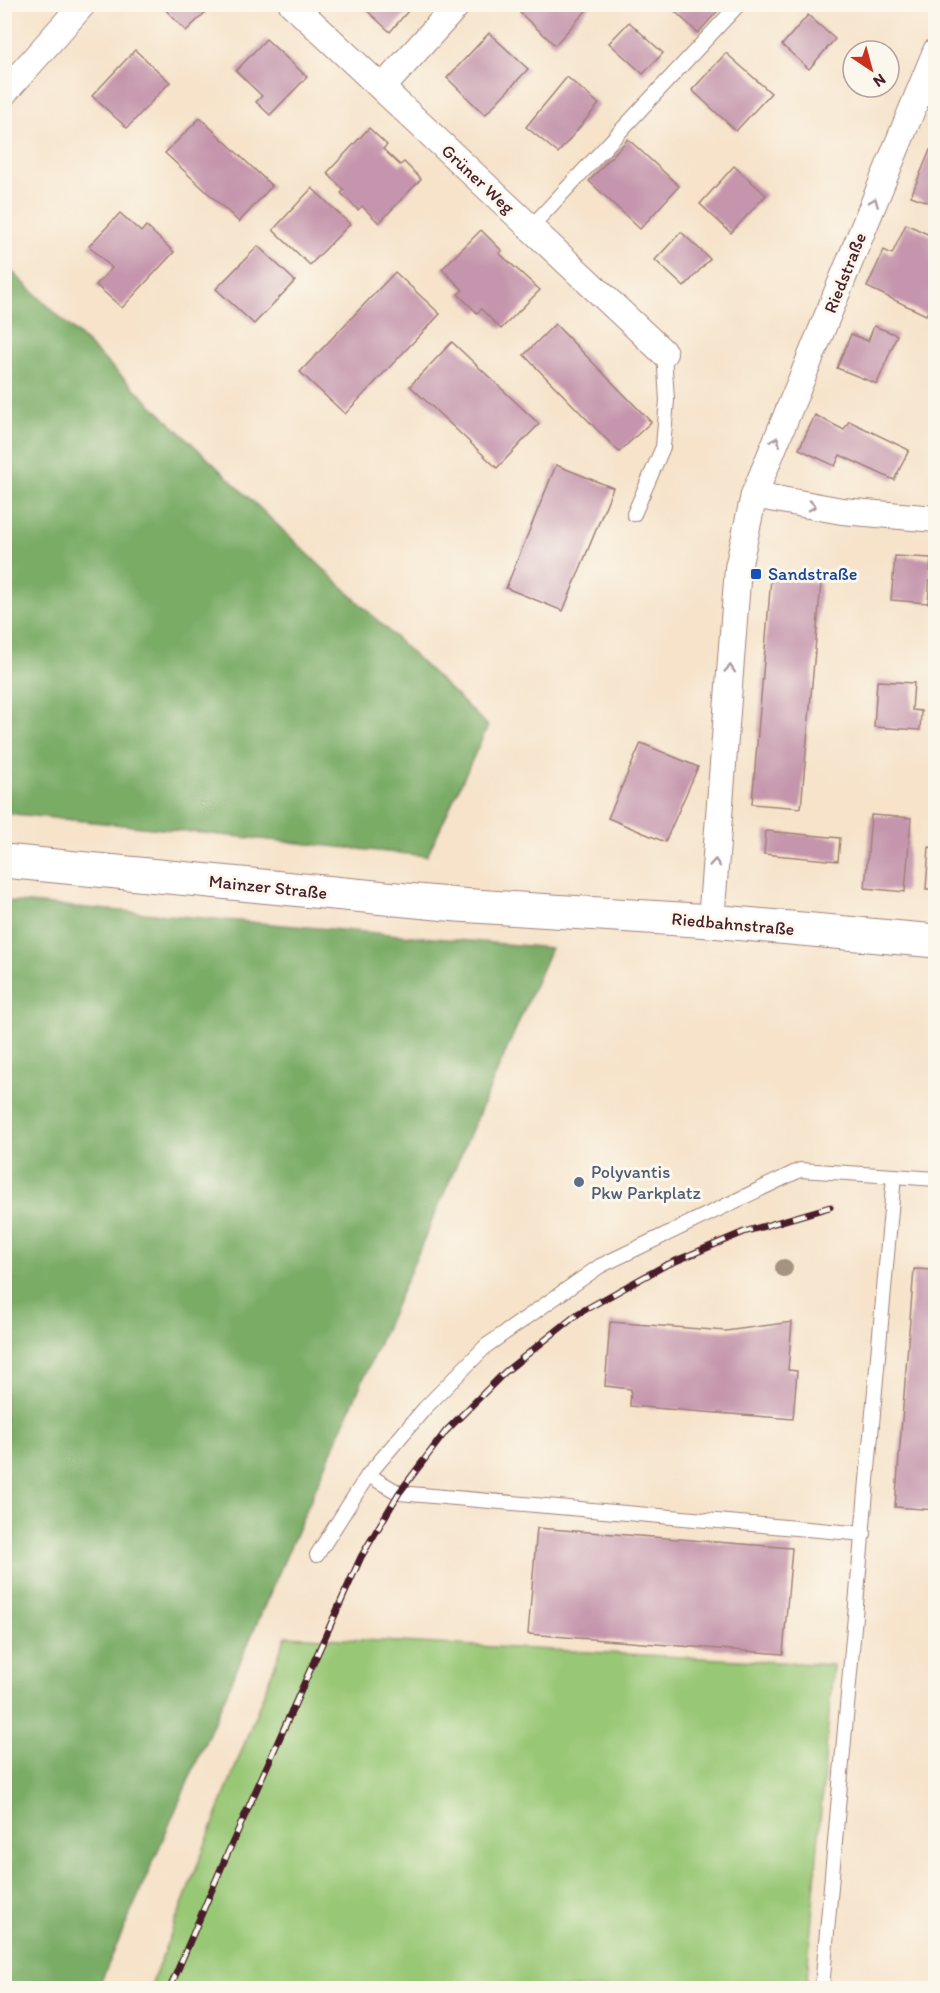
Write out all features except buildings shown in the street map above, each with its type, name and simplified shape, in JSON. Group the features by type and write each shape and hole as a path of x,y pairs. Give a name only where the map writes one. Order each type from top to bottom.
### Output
{"main road":[{"name":"Mainzer Straße","path":"4,861 531,910"},
{"name":"Riedbahnstraße","path":"531,910 711,921 936,940"}],"street":[{"path":"4,93 84,4"},
{"name":"Grüner Weg","path":"292,4 664,353"},
{"path":"382,88 458,4"},
{"name":"Riedstraße","path":"754,495 936,51"},
{"path":"711,921 738,568 754,495 842,511 936,519"}],"lane":[{"path":"530,228 739,4"},
{"path":"634,514 663,447 667,400 664,353"},
{"path":"317,1555 368,1475 424,1408 486,1346 600,1266 800,1170 936,1179"},
{"path":"822,1989 894,1176"},
{"path":"368,1475 399,1493 864,1534"}],"green space":[{"path":"4,264 488,726 427,856 5,813"},
{"path":"5,901 551,948 98,1988 5,1988"},
{"path":"286,1636 833,1665 806,1988 150,1988"}],"railway":[{"path":"170,1988 222,1866 361,1557 399,1493 446,1431 505,1372 579,1313 664,1266 744,1232 830,1207"}],"place":[{"name":"Sandstraße","path":"756,574"},
{"name":"Polyvantis Pkw Parkplatz","path":"579,1182"}]}
